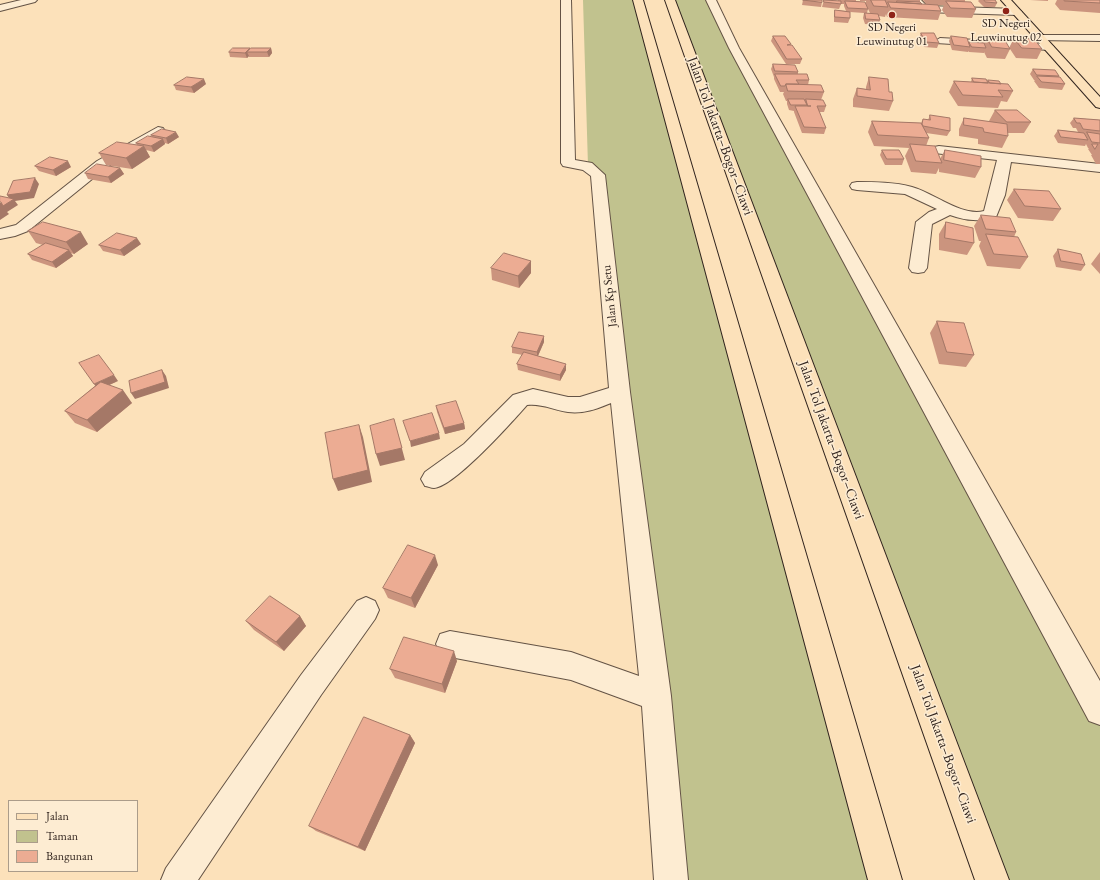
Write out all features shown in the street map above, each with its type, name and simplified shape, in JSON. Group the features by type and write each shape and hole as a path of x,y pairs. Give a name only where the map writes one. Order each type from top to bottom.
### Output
{"main road":[{"path":"638,0 885,880"},
{"name":"Jalan Tol Jakarta–Bogor–Ciawi","path":"670,0 992,880"},
{"path":"1006,0 1100,104"}],"street":[{"path":"0,8 32,0"},
{"name":"Jalan Kp Setu","path":"566,0 568,163 587,166 598,175 620,392"},
{"path":"711,0 740,58 1100,710"},
{"path":"916,0 922,8 928,9 1017,12"},
{"path":"1041,38 1100,38"},
{"path":"940,41 1049,47"},
{"path":"0,234 9,233 22,228 102,164 158,131"},
{"path":"939,150 1100,168"},
{"path":"857,186 895,188 915,192 951,210 978,217 991,214 997,195 1005,157"},
{"path":"918,268 924,222 935,215 951,210"},
{"path":"433,478 472,450 524,397 532,397 574,406 620,392 656,696 672,880"},
{"path":"178,880 311,685 366,610"},
{"path":"450,644 571,666 656,696"}],"green space":[{"path":"583,0 638,0 885,880 671,880 598,175 588,166"},
{"path":"670,0 712,0 1100,710 1100,880 992,880"}],"building":[{"path":"803,0 822,0 822,2"},
{"path":"824,0 841,1 841,4 824,2"},
{"path":"871,0 885,0 888,7 874,6"},
{"path":"984,0 995,0 997,3 986,2"},
{"path":"1064,0 1100,0 1100,3 1065,1"},
{"path":"845,1 865,2 868,9 848,8"},
{"path":"946,1 971,2 976,9 951,8"},
{"path":"888,2 938,5 941,11 891,8"},
{"path":"897,2 920,2 922,4"},
{"path":"835,10 850,12 850,18 835,17"},
{"path":"865,13 878,14 880,20 866,19"},
{"path":"921,33 934,33 939,43 926,42"},
{"path":"773,36 785,36 791,44 787,45 792,45 802,59 787,59"},
{"path":"951,36 967,38 970,47 954,45"},
{"path":"986,36 1003,37 1010,49 992,47"},
{"path":"1014,38 1034,39 1042,49 1022,48"},
{"path":"969,42 984,43 986,48 972,47"},
{"path":"233,48 250,48 245,53 229,52"},
{"path":"251,48 271,48 267,52 247,52"},
{"path":"773,64 795,65 798,72 775,71"},
{"path":"1033,69 1055,70 1059,76 1037,75"},
{"path":"775,74 807,74 809,80 796,80 799,84 786,84 785,86 781,86"},
{"path":"1037,76 1060,77 1065,84 1042,82"},
{"path":"187,77 204,79 191,87 174,85"},
{"path":"869,77 888,79 889,92 892,92 893,101 857,96 857,88 870,90"},
{"path":"972,78 986,79 988,83 974,82"},
{"path":"988,80 999,81 1001,84 990,83"},
{"path":"954,81 1008,84 1013,91 998,90 1003,97 963,95"},
{"path":"786,84 821,85 824,92 788,91"},
{"path":"788,99 804,99 807,105 791,105"},
{"path":"806,99 823,100 826,106 817,106 826,128 804,127 795,106 808,106"},
{"path":"995,110 1017,110 1031,122 1007,122"},
{"path":"930,115 950,118 950,131 923,126 923,119 930,120"},
{"path":"964,118 1007,124 1008,136 984,132 983,128 964,125"},
{"path":"1074,118 1100,120 1100,131 1083,129 1080,123 1077,123"},
{"path":"872,121 921,123 929,138 878,135"},
{"path":"162,129 176,132 166,138 151,135"},
{"path":"1058,130 1084,133 1088,140 1061,137"},
{"path":"1087,132 1100,134 1100,143 1092,142"},
{"path":"148,136 163,139 151,146 136,143"},
{"path":"117,142 144,146 126,158 99,153"},
{"path":"910,144 935,146 942,163 916,161"},
{"path":"1092,144 1098,144 1095,149"},
{"path":"882,150 899,150 904,159 887,159"},
{"path":"945,150 981,156 981,167 944,160"},
{"path":"50,157 68,161 53,170 35,166"},
{"path":"97,164 120,168 108,177 85,173"},
{"path":"35,178 30,192 7,195 13,181"},
{"path":"1014,189 1049,191 1061,209 1025,206"},
{"path":"0,196 14,199 3,206 0,202"},
{"path":"981,215 1010,218 1016,232 986,229"},
{"path":"43,222 81,232 66,242 28,231"},
{"path":"946,222 973,228 974,243 945,238"},
{"path":"117,233 137,238 120,250 99,245"},
{"path":"986,234 1018,237 1028,257 994,254"},
{"path":"46,243 69,250 52,262 28,254"},
{"path":"1058,249 1081,254 1085,265 1061,261"},
{"path":"504,253 531,261 518,276 491,268"},
{"path":"937,321 964,323 974,355 947,352"},
{"path":"519,332 544,336 537,352 512,347"},
{"path":"524,352 566,364 560,375 517,364"},
{"path":"99,355 114,375 94,384 79,363"},
{"path":"162,370 165,382 131,393 129,381"},
{"path":"101,382 123,390 87,420 65,411"},
{"path":"456,401 464,423 444,428 436,406"},
{"path":"432,413 439,433 410,441 403,421"},
{"path":"394,419 402,448 376,454 370,426"},
{"path":"359,425 368,470 333,479 325,433"},
{"path":"408,545 435,555 411,598 383,588"},
{"path":"270,596 300,616 276,642 246,621"},
{"path":"404,637 454,651 442,684 390,669"},
{"path":"364,717 410,735 358,847 309,826"}],"place":[{"name":"SD Negeri Leuwinutug 02","path":"1006,11"},
{"name":"SD Negeri Leuwinutug 01","path":"892,15"}]}
